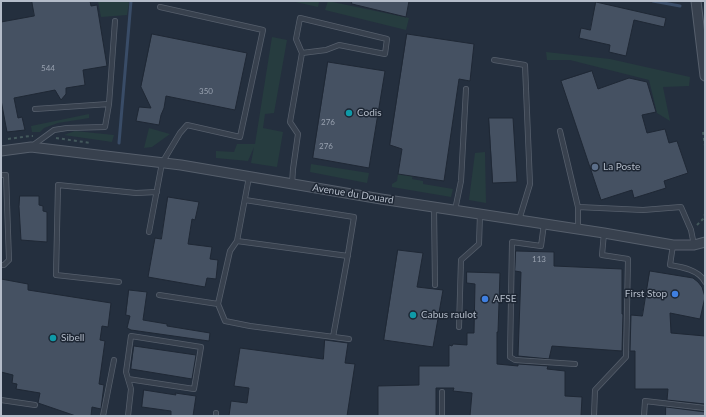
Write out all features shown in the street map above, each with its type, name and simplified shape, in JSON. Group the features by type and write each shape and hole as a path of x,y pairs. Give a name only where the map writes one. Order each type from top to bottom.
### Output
{"street":[{"path":"696,1 703,44 705,76"},
{"name":"Avenue du Douard","path":"1,151 31,147 181,165 455,211 604,233 673,245 694,245 705,242"}],"lane":[{"path":"149,232 162,163 180,133 188,125 240,137 263,30 160,7"},
{"path":"292,184 298,134 290,122 302,53 296,40 300,18 387,39 385,54 339,45 326,50 302,53"},
{"path":"31,147 54,130 67,128 105,127 109,104 115,21"},
{"path":"494,60 526,65 530,184 519,220"},
{"path":"455,211 461,181 466,89"},
{"path":"35,109 109,104"},
{"path":"560,131 578,207 578,229"},
{"path":"1,175 6,175 9,260 4,265 1,265"},
{"path":"249,177 237,241 230,251 218,304 225,321 250,326 349,339"},
{"path":"119,282 56,275 58,185 136,193 157,192"},
{"path":"245,200 354,218 333,337"},
{"path":"578,207 643,210 681,206 691,230 694,245"},
{"path":"434,207 435,285"},
{"path":"459,327 461,260 479,244 480,214"},
{"path":"544,224 541,246 512,242 510,357 515,360 575,364"},
{"path":"594,416 596,390 626,357 628,259 602,255 604,233"},
{"path":"237,241 348,256"},
{"path":"673,245 670,265 686,268 700,276 705,282"},
{"path":"159,295 218,304"},
{"path":"128,379 194,389 201,347 131,336 126,372 128,379 131,388 128,416"},
{"path":"103,416 114,360"},
{"path":"442,392 442,416"},
{"path":"1,400 35,405"},
{"path":"644,416 645,401 705,408"}],"path":[{"path":"703,132 705,146"}],"green space":[{"path":"98,1 128,1 127,15 101,17"},
{"path":"291,1 316,1 319,2 318,7"},
{"path":"328,1 409,18 406,30 325,10"},
{"path":"272,37 287,40 274,113 265,114 263,128 283,132 277,167 251,163 254,147 248,161 216,158 216,151 234,152 237,144 255,144"},
{"path":"546,52 610,59 690,77 689,86 663,87 670,121 657,113 649,80 570,60 547,60"},
{"path":"89,114 89,118 58,123 44,128 40,132 32,132 31,126"},
{"path":"149,128 170,134 152,147 144,148"},
{"path":"75,131 114,135 112,142 64,135"},
{"path":"485,152 486,203 469,200 475,153"},
{"path":"311,164 369,173 367,183 310,172"},
{"path":"398,174 413,174 412,179 423,181 423,184 453,189 451,197 392,187 392,184 397,181"}],"building":[{"path":"32,1 90,1 91,6 97,5 107,66 83,70 85,85 66,88 66,94 61,100 55,90 14,98 18,118 22,117 25,130 7,132 1,100 1,22 34,16"},
{"path":"352,1 409,1 406,17 352,4"},
{"path":"596,2 666,18 664,27 634,20 626,56 609,52 610,45 579,38 581,28 590,30"},
{"path":"152,34 247,53 235,110 166,96 159,125 136,121 139,107 151,108 141,87"},
{"path":"407,34 474,44 470,81 459,79 444,181 398,174 402,149 390,145"},
{"name":"Codis","path":"328,62 385,71 369,168 313,158"},
{"path":"592,71 598,89 629,78 647,82 656,112 642,115 647,133 665,129 669,143 677,141 688,173 664,181 666,188 634,198 632,190 601,200 561,81"},
{"path":"489,118 513,118 517,182 493,183"},
{"path":"20,196 39,196 39,205 43,206 43,211 47,212 47,242 21,240 19,207"},
{"path":"168,197 199,202 195,220 192,219 188,244 212,247 210,259 218,260 216,279 207,278 205,287 148,277 155,238 161,239"},
{"name":"Cabus raulot","path":"398,250 423,253 417,287 443,290 433,347 384,340"},
{"path":"516,251 554,252 554,266 622,269 622,351 552,346 549,359 518,356 521,272 515,271"},
{"path":"650,271 693,278 702,287 705,297 700,319 670,313 671,333 705,336 705,404 667,400 668,389 635,389 635,351 630,351 631,315 642,316"},
{"path":"467,272 500,273 497,364 548,366 547,369 565,371 565,396 582,397 581,416 470,416 472,393 453,391 454,388 436,388 436,416 378,416 378,386 419,385 419,366 449,366 449,345 467,345 467,333 474,333 475,284 467,283"},
{"name":"Sibell","path":"1,279 28,284 28,290 111,303 108,327 102,326 100,340 105,341 99,384 104,385 101,409 92,407 91,416 76,416 38,403 40,393 16,389 17,384 12,383 13,375 1,372"},
{"path":"129,290 147,292 143,320 167,324 167,326 210,333 209,341 131,330 127,328 130,316 126,315"},
{"path":"325,340 348,343 345,363 355,364 347,416 229,416 231,401 247,403 249,388 234,386 240,348 323,359"},
{"path":"134,346 196,355 192,379 131,369"},
{"path":"144,390 176,395 175,393 196,396 193,416 171,416 171,411 142,407"},
{"path":"666,407 705,412 705,416 666,416"}],"waterway":[{"path":"119,143 131,1"},
{"path":"653,1 680,6"}],"place":[{"name":"Codis","path":"349,113"},
{"name":"La Poste","path":"595,167"},
{"name":"First Stop","path":"675,294"},
{"name":"AFSE","path":"485,299"},
{"name":"Cabus raulot","path":"413,315"},
{"name":"Sibell","path":"53,338"}]}
